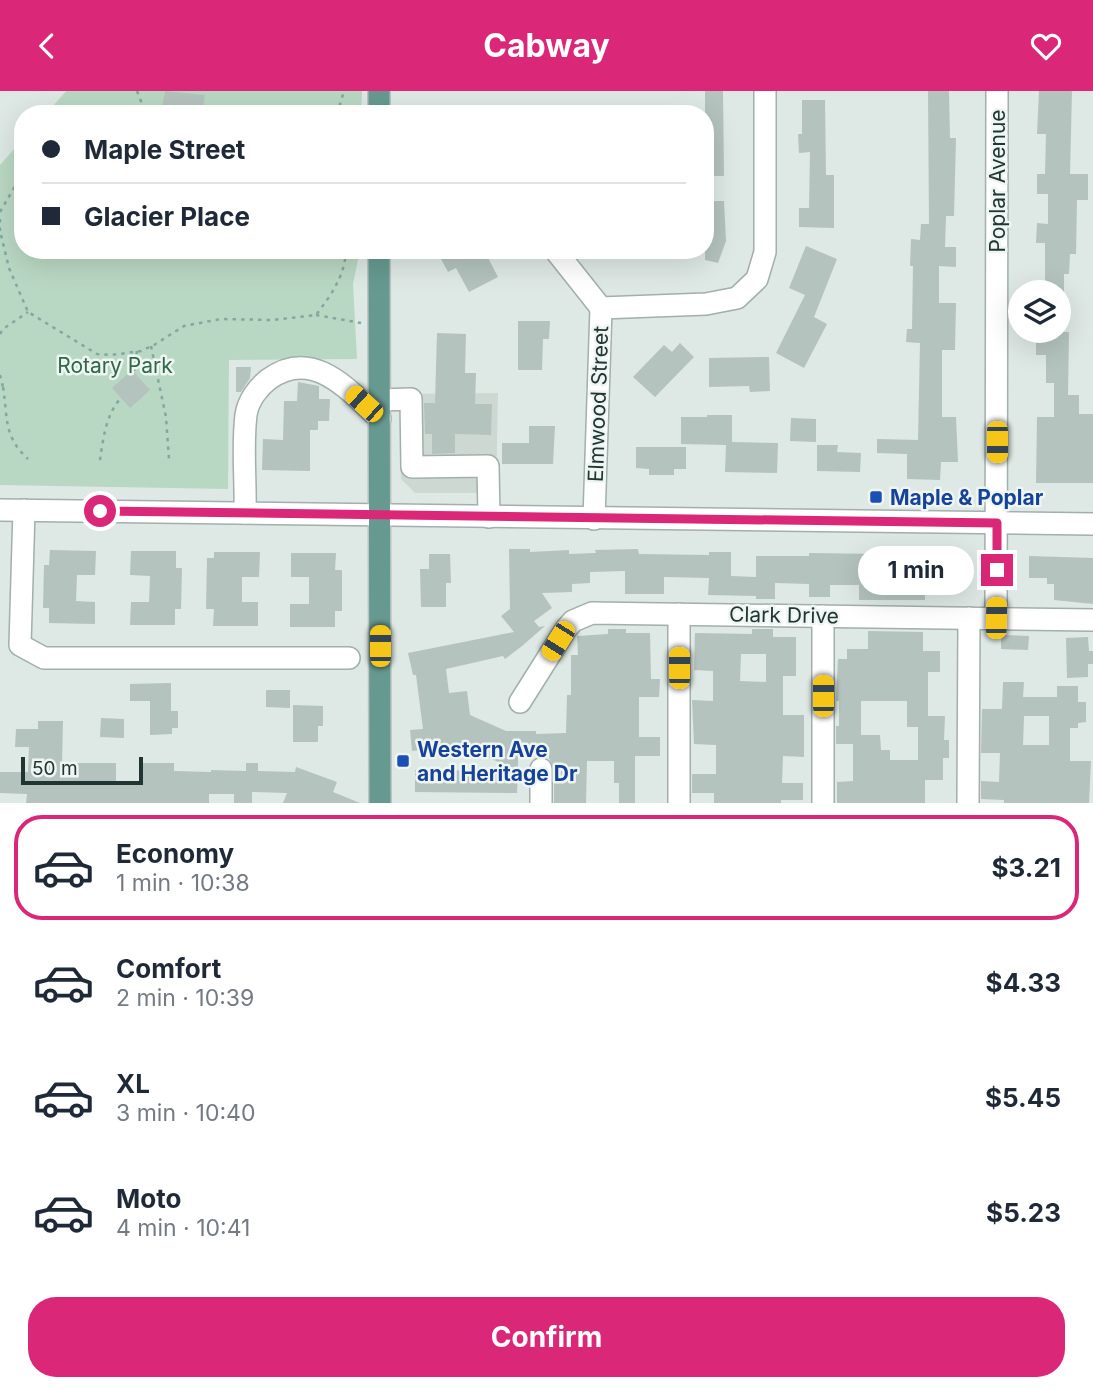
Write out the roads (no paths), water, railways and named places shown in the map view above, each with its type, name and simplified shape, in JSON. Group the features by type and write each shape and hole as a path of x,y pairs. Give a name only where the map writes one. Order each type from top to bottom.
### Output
{"main road":[{"path":"379,259 380,803"}],"street":[{"name":"Elmwood Street","path":"594,519 601,308 706,304 737,298 757,279 765,252 765,91"},
{"name":"Poplar Avenue","path":"996,618 997,91"},
{"path":"562,259 601,308"},
{"path":"245,513 246,414 254,395 268,380 286,370 298,368 320,371 340,381 380,409 411,399 412,467 488,466 489,517"},
{"path":"0,510 1093,524"},
{"path":"24,510 10,643 44,658 349,658"},
{"name":"Clark Drive","path":"520,702 573,621 592,613 1093,620"},
{"path":"679,614 679,803"},
{"path":"823,616 823,803"},
{"path":"968,803 969,618"},
{"path":"541,769 541,803"}],"place":[{"name":"Maple & Poplar","path":"876,497"},
{"name":"Western Ave and Heritage Dr","path":"403,761"}],"park label":[{"name":"Rotary Park","path":"115,365"}]}
